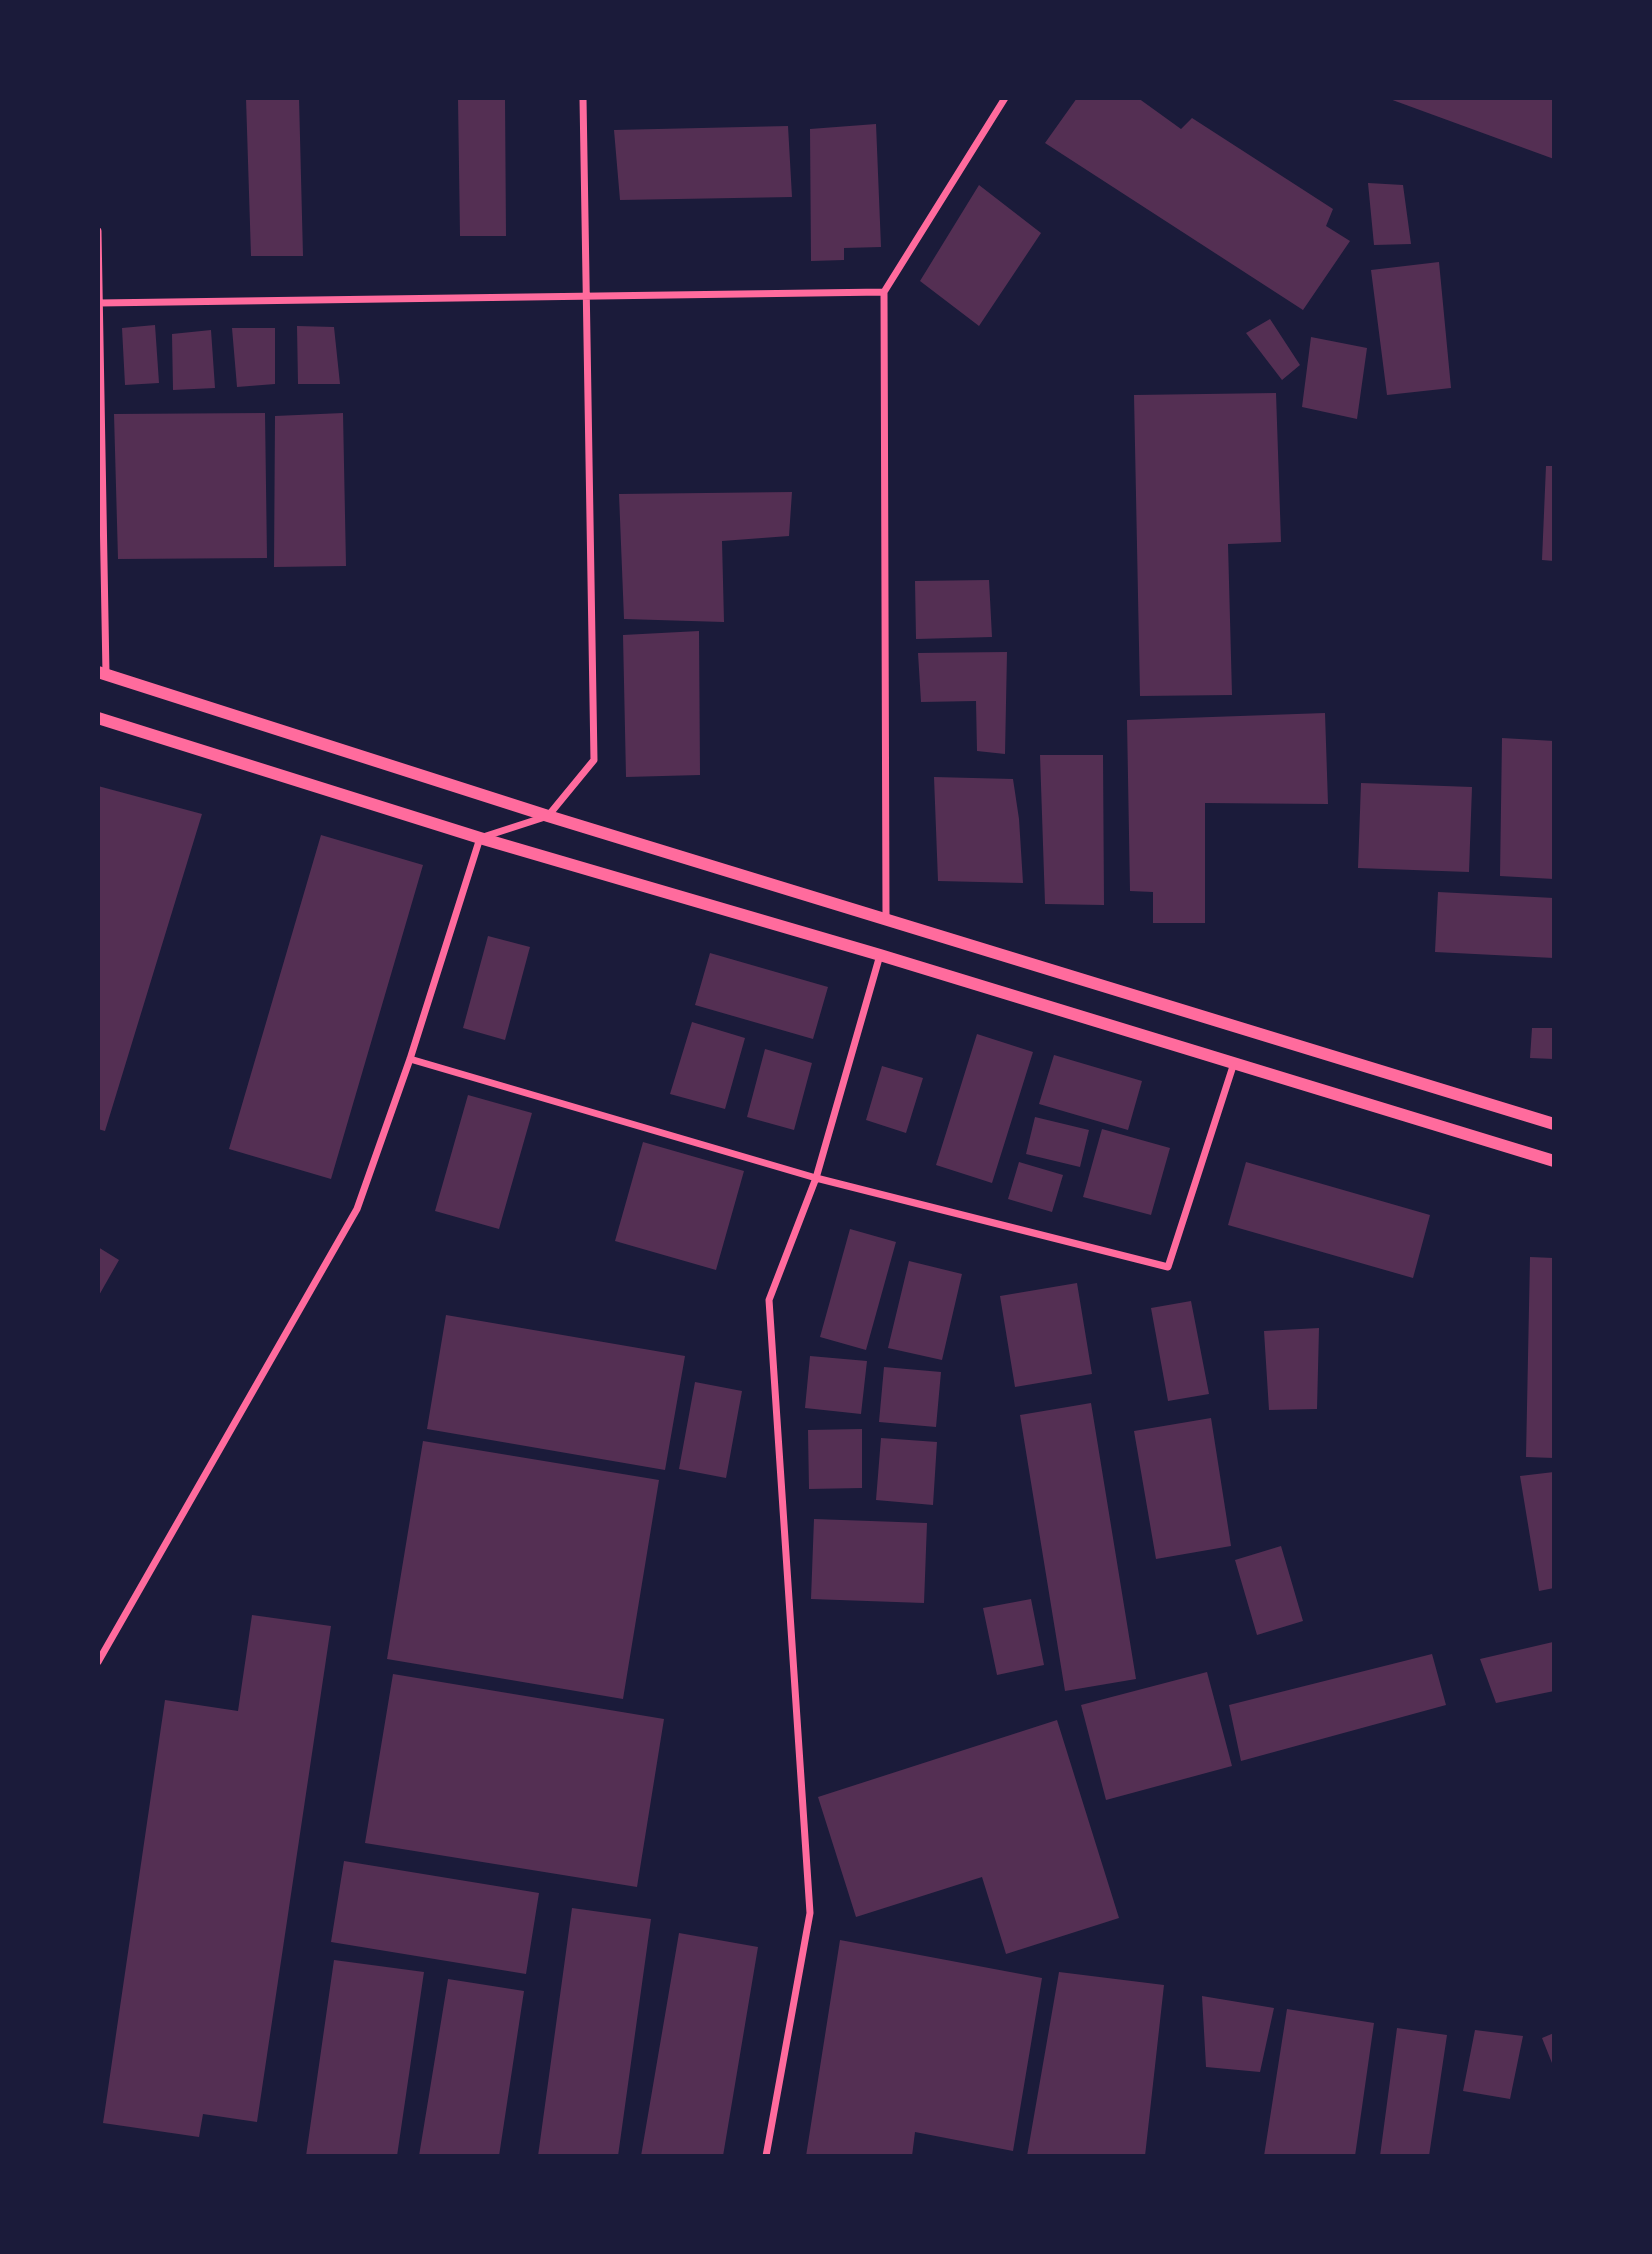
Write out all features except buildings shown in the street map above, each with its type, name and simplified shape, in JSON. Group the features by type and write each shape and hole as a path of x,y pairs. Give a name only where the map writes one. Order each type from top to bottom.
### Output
{"street":[{"path":"480,838 548,816 594,760 583,98"},
{"path":"886,919 884,292 1005,98"},
{"path":"98,230 102,673 548,816 1554,1124"},
{"path":"99,303 587,294 884,292"},
{"path":"98,718 480,838 1234,1061 1554,1161"},
{"path":"98,1662 358,1209 410,1059 480,838"},
{"path":"766,2156 810,1913 769,1300 816,1178 880,955"},
{"path":"410,1059 816,1178 1168,1267 1234,1061"}]}
